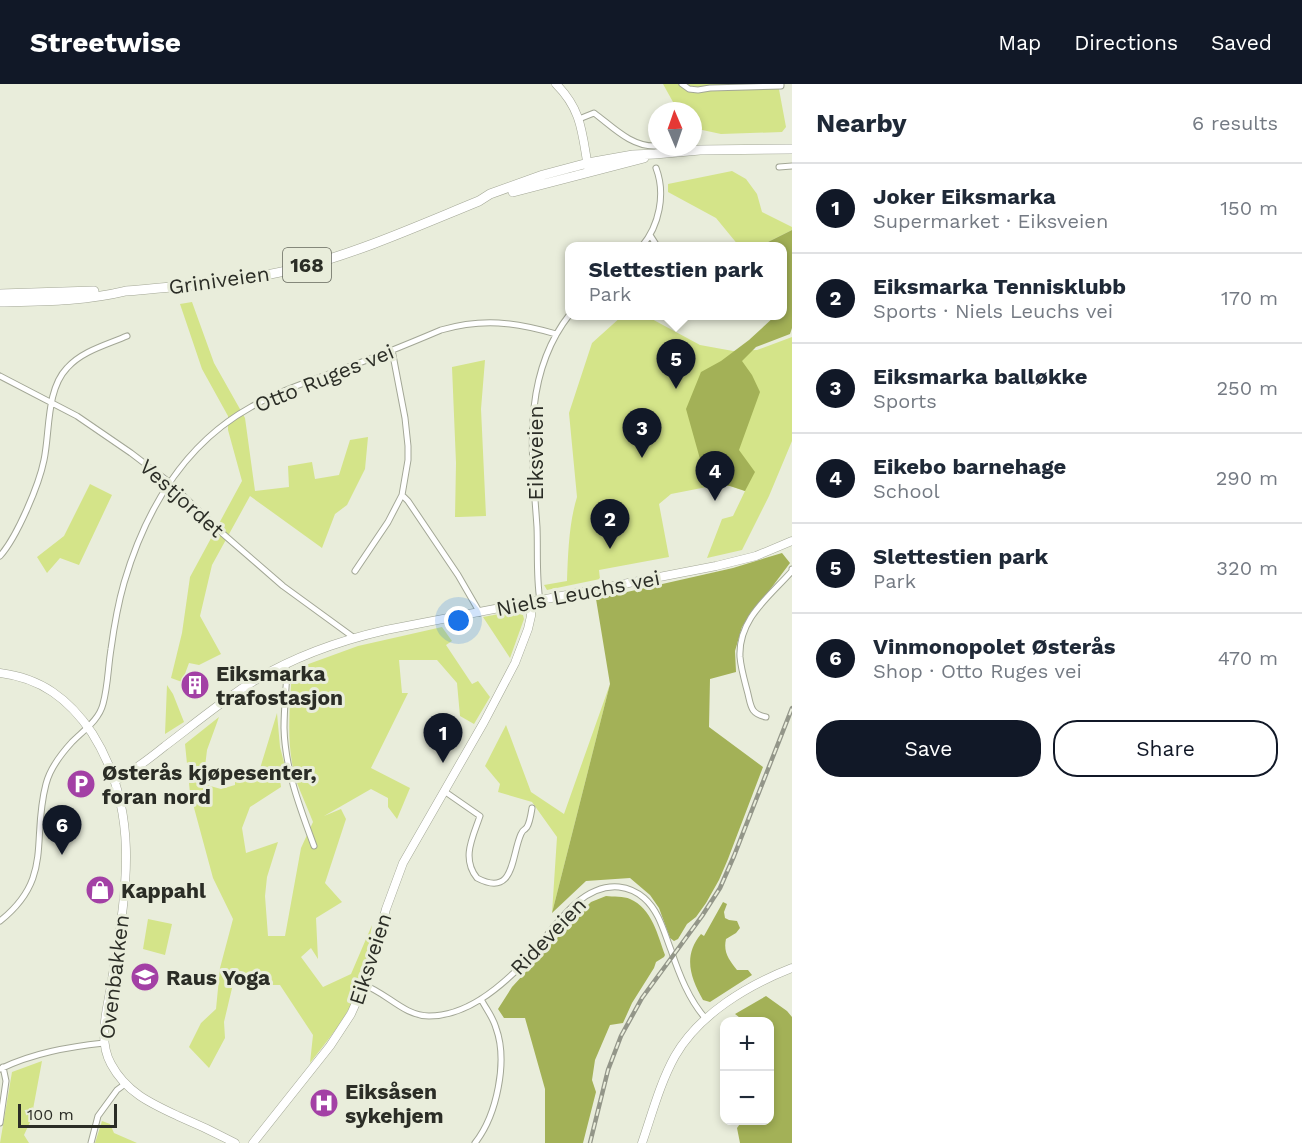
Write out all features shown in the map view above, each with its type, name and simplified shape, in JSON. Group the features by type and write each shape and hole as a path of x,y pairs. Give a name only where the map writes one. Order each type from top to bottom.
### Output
{"main road":[{"name":"Griniveien","path":"702,150 792,149"},
{"name":"Griniveien","path":"0,302 111,295 126,291 241,278 296,268 336,257 479,201 588,167 648,152"},
{"name":"Griniveien","path":"0,294 126,291"}],"street":[{"path":"556,84 571,103 579,119 588,167"},
{"path":"682,84 698,90 781,86 781,84"},
{"path":"579,119 594,113 625,137 638,145 648,146"},
{"path":"778,167 792,166"},
{"path":"645,242 657,217 661,194 656,168"},
{"path":"650,235 654,242"},
{"name":"Eiksveien","path":"253,1143 341,1031 356,1006 399,872 413,843 484,722 515,663 528,629 536,601 533,407 540,369 556,334 566,320"},
{"name":"Otto Ruges vei","path":"0,921 20,902 34,876 39,850 42,806 50,773 65,750 88,728 103,706 113,636 129,567 146,525 169,482 183,463 227,423 250,407 441,330 465,324 488,322 518,325 556,334"},
{"path":"0,556 14,536 39,478 47,444 52,403 59,379 65,369 76,359 127,336"},
{"path":"355,571 388,522 402,495 408,460 405,418 392,350"},
{"name":"Vestjordet","path":"0,376 102,432 169,482 249,558 283,586 353,637"},
{"path":"402,495 452,566 480,613"},
{"name":"Niels Leuchs vei","path":"116,781 228,698 266,674 309,653 353,637 716,566 791,544"},
{"path":"766,717 757,714 752,709 741,669 740,644 751,616 792,572 792,569"},
{"path":"285,664 287,672 284,729 289,767 314,846"},
{"name":"Ovenbakken","path":"0,673 37,682 65,702 97,741 116,781 124,815 126,862 122,919 105,1023 104,1043 110,1064 125,1084 146,1101 235,1143"},
{"path":"444,791 480,816 468,852 470,864 477,878 490,882 501,881 509,875 520,836 528,825 532,808"},
{"name":"Rideveien","path":"364,985 378,991 409,1011 427,1016 455,1012 481,999 525,962 580,901 599,889 618,887 635,892 654,910 685,986 706,1019"},
{"path":"642,1143 672,1061 689,1036 723,1006 755,986 792,968"},
{"path":"476,1143 496,1099 502,1059 496,1027 481,999"},
{"path":"0,1123 6,1081 2,1068 41,1054 104,1043"},
{"path":"91,1143 98,1116 117,1090 125,1084"}],"green space":[{"path":"663,84 778,84 786,127 782,132 721,134 702,130 702,102 673,102"},
{"path":"732,171 746,179 757,194 762,212 792,227 792,230 768,242 736,242 716,218 668,192 668,184"},
{"path":"792,230 792,328 790,334 756,347 742,361 760,392 739,450 755,472 745,491 717,485 717,466 700,459 686,409 701,372 721,361 771,320 787,320 787,242 768,242"},
{"path":"192,302 214,363 245,418 255,491 289,487 288,466 312,462 315,479 339,475 350,440 368,437 365,469 347,505 335,514 322,548 250,496 212,565 200,616 221,654 199,665 189,663 182,682 171,678 182,633 190,577 242,481 228,430 228,416 202,369 180,304"},
{"path":"618,320 654,320 700,345 733,351 757,350 792,337 792,441 769,496 742,550 707,558 722,519 733,516 745,491 717,485 671,494 659,504 669,557 599,570 600,579 547,590 544,585 567,581 568,549 577,497 569,413 592,343"},
{"path":"485,360 481,409 486,516 455,517 456,463 452,367"},
{"path":"90,484 112,495 79,565 60,558 47,573 37,557 64,536"},
{"path":"782,553 790,563 742,627 735,651 736,672 710,679 709,727 763,767 728,859 706,903 674,941 670,938 659,908 650,895 630,878 586,881 552,913 610,684 596,599 733,568"},
{"path":"510,612 523,615 524,619 510,658 483,617"},
{"path":"442,627 452,641 446,645 472,684 478,681 490,697 474,724 460,716 457,683 437,660 399,660 402,693 408,693 371,768 410,788 397,819 388,807 388,798 371,789 324,816 341,809 346,819 325,883 342,902 316,918 318,959 311,948 301,957 323,987 351,974 372,925 363,975 354,999 341,1022 310,1063 313,1035 280,985 265,985 253,972 233,984 224,1022 225,1038 209,1068 189,1047 201,1023 216,1009 220,968 233,919 213,878 190,793 185,744 219,717 207,750 203,784 221,789 235,785 235,769 258,775 277,713 280,747 286,770 279,772 281,787 250,807 242,828 246,853 278,842 267,877 265,896 268,936 285,936 301,848 313,822 297,783 291,755 289,726 292,670 358,646"},
{"path":"610,684 552,913 557,837 532,802 498,792 500,784 485,766 506,725 531,792 564,814"},
{"path":"167,685 184,722 165,734"},
{"path":"606,896 628,898 644,909 657,931 665,955 656,962 623,1023 610,1025 595,1060 592,1080 596,1092 583,1143 545,1143 545,1089 525,1018 504,1018 498,1009 512,987 582,911 591,902"},
{"path":"723,902 727,904 724,912 725,918 737,921 740,928 726,939 727,956 737,970 748,970 752,975 710,1002 703,1000 698,991 690,967 690,958 695,942 701,934 704,936"},
{"path":"148,919 172,924 165,955 143,949"},
{"path":"766,996 792,1017 792,1143 740,1143 737,1128 739,1125 774,1125 774,1017 739,1017 735,1014"},
{"path":"42,1061 31,1120 24,1135 29,1143 0,1143 12,1072"},
{"path":"102,1121 110,1124 114,1133 137,1143 95,1143"}],"railway":[{"path":"590,1143 608,1070 621,1036 642,998 720,888 792,708"}],"place":[{"name":"Slettestien park","path":"676,389"},
{"name":"Eiksmarka balløkke","path":"642,458"},
{"name":"Eikebo barnehage","path":"715,501"},
{"name":"Eiksmarka Tennisklubb","path":"610,549"},
{"name":"Eiksmarka trafostasjon","path":"195,685"},
{"name":"Joker Eiksmarka","path":"443,763"},
{"name":"Østerås kjøpesenter, foran nord","path":"81,784"},
{"name":"Vinmonopolet Østerås","path":"62,855"},
{"name":"Kappahl","path":"100,890"},
{"name":"Raus Yoga","path":"145,977"},
{"name":"Eiksåsen sykehjem","path":"324,1103"}]}
